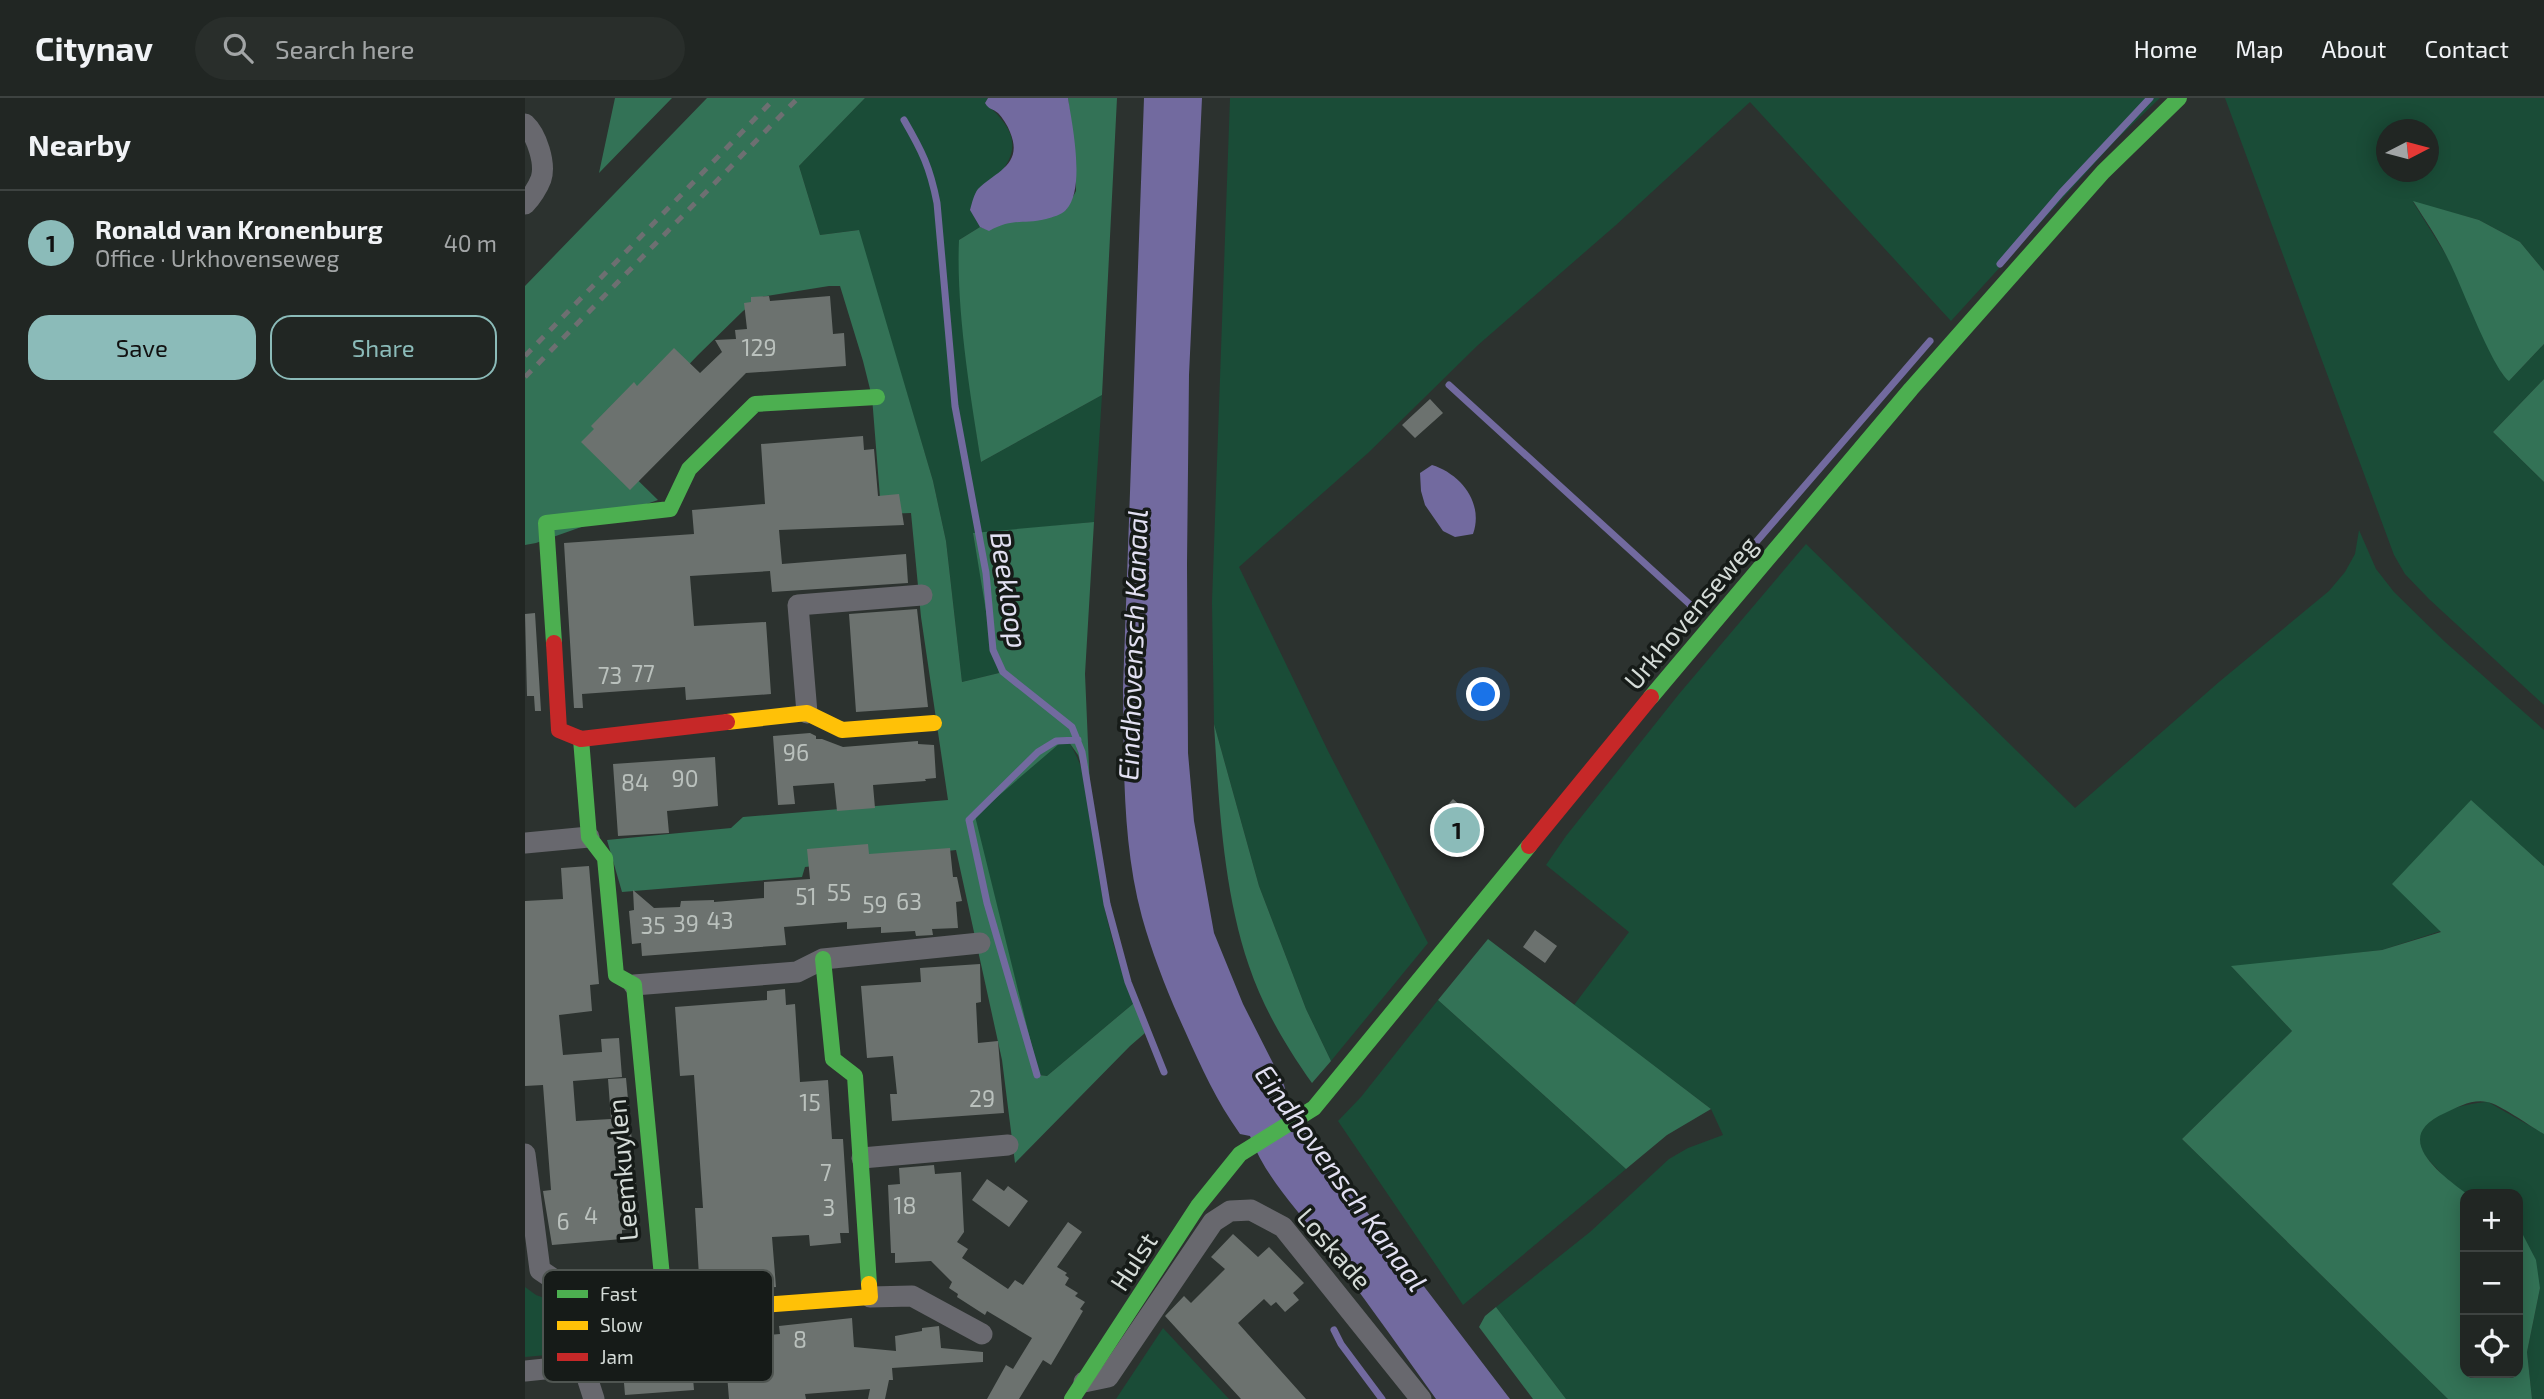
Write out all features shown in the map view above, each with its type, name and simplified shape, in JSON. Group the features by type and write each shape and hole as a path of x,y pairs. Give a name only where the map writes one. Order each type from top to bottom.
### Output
{"street":[{"name":"Urkhovenseweg","path":"1240,1154 1314,1108 1644,706 1911,389 2102,173 2145,128 2179,98"},
{"path":"525,124 530,129 541,157 541,178 525,204"},
{"path":"877,397 755,404 689,469 670,509 546,523 559,730 581,739 807,713 842,730 934,723"},
{"path":"807,713 798,605 922,594"},
{"path":"581,739 589,837 605,858 616,975 634,985 797,972 823,959 980,943"},
{"path":"525,843 589,837"},
{"path":"823,959 833,1059 855,1076 870,1297"},
{"name":"Leemkuylen","path":"634,985 661,1270"},
{"path":"862,1158 1008,1146"},
{"path":"525,1154 540,1270 543,1272"},
{"name":"Hulst","path":"1078,1390 1198,1206 1240,1154"},
{"name":"Loskade","path":"1078,1390 1108,1377 1213,1222 1230,1211 1251,1210 1283,1227 1421,1399"},
{"name":"Leemkuylen","path":"773,1304 912,1296 982,1334"},
{"path":"525,1371 543,1369"},
{"path":"588,1382 594,1399"}],"green space":[{"path":"615,98 672,98 599,173"},
{"path":"707,98 865,98 799,166 820,235 859,230 933,481 946,541 962,682 999,673 973,533 1094,522 1085,674 1090,790 1078,755 1066,738 975,816 1039,1075 1047,1076 1134,1003 1145,1033 1015,1163 1002,1060 956,850 805,867 802,877 622,892 607,840 731,828 743,817 948,800 921,617 911,513 883,514 881,510 872,397 840,286 761,297 698,355 609,448 611,454 658,500 525,545 525,286"},
{"path":"865,98 988,98 985,103 1010,133 1010,158 970,209 980,227 959,240 967,351 981,462 1102,395 1094,522 973,534 999,673 962,682 946,541 933,481 858,230 820,235 799,166"},
{"path":"1068,98 1117,98 1102,395 981,462 962,322 959,240 980,227 989,230 1005,222 1066,210 1076,191"},
{"path":"1230,98 2160,98 2115,141 1951,321 1750,102 1616,225 1478,345 1368,453 1239,567 1328,751 1428,943 1331,1061 1306,1009 1259,886 1214,724 1212,602"},
{"path":"2225,98 2544,98 2544,271 2520,242 2479,220 2413,202 2448,258 2503,375 2510,380 2544,344 2544,379 2493,432 2544,482 2544,705 2405,574 2394,555"},
{"path":"2413,201 2479,220 2520,242 2544,271 2544,344 2509,381 2486,343 2445,253"},
{"path":"2544,379 2544,482 2493,432"},
{"path":"2359,530 2376,569 2394,592 2444,641 2544,730 2544,866 2470,800 2441,931 2382,950 2232,967 2292,1031 2182,1139 2448,1399 1566,1399 1496,1307 1590,1232 1669,1159 1688,1148 1723,1135 1711,1109 1574,1005 1629,932 1546,865 1679,694 1806,544 2075,808 2219,682 2329,591 2345,572 2355,554"},
{"path":"1214,724 1259,886 1306,1009 1331,1061 1312,1083 1268,1012 1240,937 1224,846"},
{"path":"1066,738 1076,755 1088,790 1106,914 1134,1003 1047,1076 1039,1075 974,816"},
{"path":"2471,800 2544,866 2544,1134 2500,1107 2487,1102 2476,1102 2455,1108 2429,1123 2421,1133 2420,1144 2433,1165 2461,1189 2460,1378 2523,1378 2523,1235 2536,1260 2540,1288 2527,1352 2532,1399 2448,1399 2182,1139 2292,1031 2231,966 2382,950 2441,932 2392,884"},
{"path":"1488,939 1711,1109 1667,1135 1626,1169 1438,1000"},
{"path":"1438,1000 1626,1169 1463,1305 1338,1121 1361,1097"},
{"path":"2488,1102 2544,1134 2544,1399 2532,1399 2527,1352 2540,1288 2523,1236 2523,1189 2460,1190 2422,1151 2421,1133 2426,1124 2444,1112"},
{"path":"525,1287 543,1298 543,1355 525,1357"},
{"path":"1496,1307 1566,1399 1533,1399 1479,1327 1485,1316"},
{"path":"1163,1328 1229,1399 1116,1399"}],"water":[{"path":"988,98 1068,98 1076,172 1072,200 1062,213 1038,221 1005,224 989,231 980,227 970,210 975,193 1006,166 1013,152 1009,130 998,113 986,105"},
{"name":"Eindhovensch Kanaal","path":"1144,98 1202,98 1189,375 1188,753 1194,821 1214,933 1243,1004 1284,1085 1289,1104 1286,1115 1294,1130 1306,1132 1510,1399 1436,1399 1273,1179 1250,1136 1240,1134 1224,1109 1173,1003 1142,917 1127,832 1123,689"},
{"path":"1432,465 1452,475 1473,501 1476,523 1473,534 1455,537 1443,531 1425,505 1420,473"}],"building":[{"path":"769,296 770,301 830,296 833,334 844,333 846,366 746,373 630,490 581,442 594,429 591,426 634,382 637,386 674,348 700,373 722,352 715,340 736,339 735,330 747,329 744,303 751,302 751,297"},
{"path":"1430,399 1443,413 1415,438 1402,425"},
{"path":"863,436 864,450 874,449 878,496 899,494 904,525 779,530 782,564 906,554 908,583 772,592 770,571 690,576 694,626 766,622 771,694 686,700 685,687 624,691 582,694 583,708 574,708 564,543 694,534 692,510 765,504 761,444"},
{"path":"917,609 928,707 856,712 849,614"},
{"path":"535,613 541,711 535,711 534,696 527,696 525,614"},
{"path":"810,733 816,736 816,739 843,747 918,741 918,744 934,745 936,778 873,785 875,808 837,811 834,783 793,786 795,804 778,805 773,736"},
{"path":"715,757 718,806 667,811 669,833 618,836 613,764"},
{"path":"1453,799 1485,827 1467,848 1434,820"},
{"path":"868,844 869,854 950,848 953,877 957,877 962,901 956,902 958,928 932,929 933,935 916,936 915,931 881,933 881,927 847,929 847,922 784,927 786,945 642,956 641,943 632,944 629,911 634,910 633,890 654,908 680,907 681,901 714,902 764,898 764,882 810,879 807,849"},
{"path":"589,866 599,984 590,985 592,1011 559,1015 563,1055 602,1052 601,1039 619,1038 622,1077 573,1081 576,1121 611,1119 608,1079 626,1078 640,1229 622,1230 622,1239 552,1245 543,1191 551,1190 543,1085 525,1086 525,901 563,899 561,868"},
{"path":"1535,930 1557,946 1545,963 1523,947"},
{"path":"980,964 981,1002 976,1003 978,1043 998,1041 1004,1113 892,1121 890,1094 897,1094 893,1056 867,1058 861,986 921,982 920,968"},
{"path":"785,989 786,1005 795,1004 800,1082 828,1080 832,1139 843,1139 849,1233 840,1233 841,1243 810,1246 809,1235 772,1237 776,1287 773,1287 773,1270 699,1270 695,1208 703,1208 694,1075 680,1076 675,1007 767,1000 767,991"},
{"path":"934,1165 935,1174 961,1172 964,1232 957,1242 968,1249 962,1258 1008,1289 1015,1280 1023,1285 1068,1222 1082,1232 1057,1267 1067,1273 1065,1275 1069,1278 1065,1285 1078,1293 1075,1296 1085,1302 1080,1309 1083,1311 1051,1365 1043,1360 1019,1399 987,1399 1006,1365 1013,1369 1032,1338 987,1311 985,1315 957,1297 958,1294 949,1288 952,1282 931,1261 895,1263 895,1253 891,1253 888,1185 900,1184 899,1168"},
{"path":"987,1179 1004,1191 1008,1186 1028,1201 1009,1227 972,1200"},
{"path":"1233,1234 1258,1257 1269,1247 1304,1283 1293,1293 1299,1300 1285,1312 1276,1302 1271,1306 1264,1299 1238,1323 1306,1399 1241,1399 1165,1316 1184,1296 1191,1303 1225,1269 1211,1257"},
{"path":"852,1318 854,1347 896,1351 895,1336 939,1326 941,1348 983,1352 983,1362 892,1368 893,1380 889,1380 885,1399 868,1399 870,1389 805,1394 806,1399 729,1399 728,1382 773,1382 773,1335 780,1334 779,1326"},
{"path":"624,1382 693,1382 694,1390 625,1395"}],"waterway":[{"path":"2000,264 2061,193 2150,98"},
{"name":"Beekloop","path":"904,120 925,160 937,203 955,406 986,573 993,650 1003,672 1072,727 1082,752 1107,904 1128,982 1164,1072"},
{"path":"1706,600 1930,341"},
{"path":"1449,385 1696,610 1655,659"},
{"path":"1037,1075 987,903 969,820 1038,752 1056,741 1078,740"},
{"name":"Beekloop","path":"1334,1330 1341,1344 1382,1399"}],"railway":[{"path":"525,356 775,98"},
{"path":"525,377 798,98"}],"traffic: fast":[{"path":"1651,697 1911,389 2103,172 2179,98"},
{"path":"554,643 546,523 670,509 689,469 755,404 877,397"},
{"path":"581,739 589,837 605,858 616,975 634,985 661,1270"},
{"path":"1072,1399 1198,1206 1240,1154 1314,1108 1529,846"},
{"path":"823,959 833,1059 855,1076 869,1284"}],"traffic: slow":[{"path":"727,722 807,713 842,730 934,723"},
{"path":"773,1304 870,1297 869,1284"}],"traffic: jam":[{"path":"554,643 559,730 581,739 727,722"},
{"path":"1529,846 1651,697"}],"place":[{"name":"Ronald van Kronenburg","path":"1457,830"}]}
